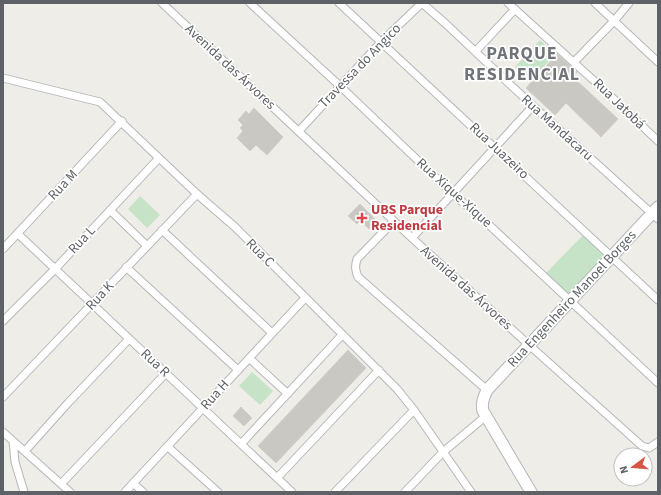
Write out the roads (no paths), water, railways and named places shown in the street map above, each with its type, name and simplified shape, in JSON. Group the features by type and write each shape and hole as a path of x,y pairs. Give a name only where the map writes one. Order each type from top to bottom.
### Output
{"street":[{"name":"Avenida das Árvores","path":"162,3 529,346 642,446 647,448 656,444"},
{"name":"Rua Xique-Xique","path":"250,3 340,86 453,194 487,223 658,383"},
{"name":"Rua Juazeiro","path":"339,3 658,300"},
{"name":"Travessa do Angico","path":"299,131 381,42 422,3"},
{"name":"Rua Mandacaru","path":"422,3 476,51 533,106 656,213"},
{"name":"Rua Jatobá","path":"508,3 574,62 658,142"},
{"path":"595,3 658,62"},
{"path":"574,62 614,21 629,3"},
{"path":"476,51 515,9"},
{"name":"Rua C","path":"3,78 100,102 122,121 197,194 235,227 397,389 414,410 471,492"},
{"path":"412,238 533,106"},
{"name":"Rua M","path":"3,249 122,121"},
{"name":"Rua L","path":"3,321 55,269 159,158"},
{"name":"Rua K","path":"3,397 197,194"},
{"path":"110,210 147,246"},
{"name":"Rua Engenheiro Manoel Borges","path":"487,390 612,256 656,213"},
{"path":"394,221 357,259 355,269 358,277 487,390 482,407 532,492"},
{"path":"162,230 272,333"},
{"name":"Rua R","path":"18,234 292,492"},
{"path":"126,267 238,370"},
{"name":"Rua H","path":"125,492 305,298"},
{"path":"241,444 342,335"},
{"path":"25,451 129,339"},
{"path":"249,358 288,394"},
{"path":"277,478 379,370"},
{"path":"61,484 166,373"},
{"path":"335,492 414,410"},
{"path":"405,492 443,452 486,416"},
{"path":"3,432 70,492"},
{"path":"13,441 15,462 24,492"},
{"path":"167,446 218,492"},
{"path":"133,483 143,492"}],"place":[{"name":"UBS Parque Residencial","path":"362,218"}],"district":[{"name":"PARQUE RESIDENCIAL","path":"522,63"}]}
